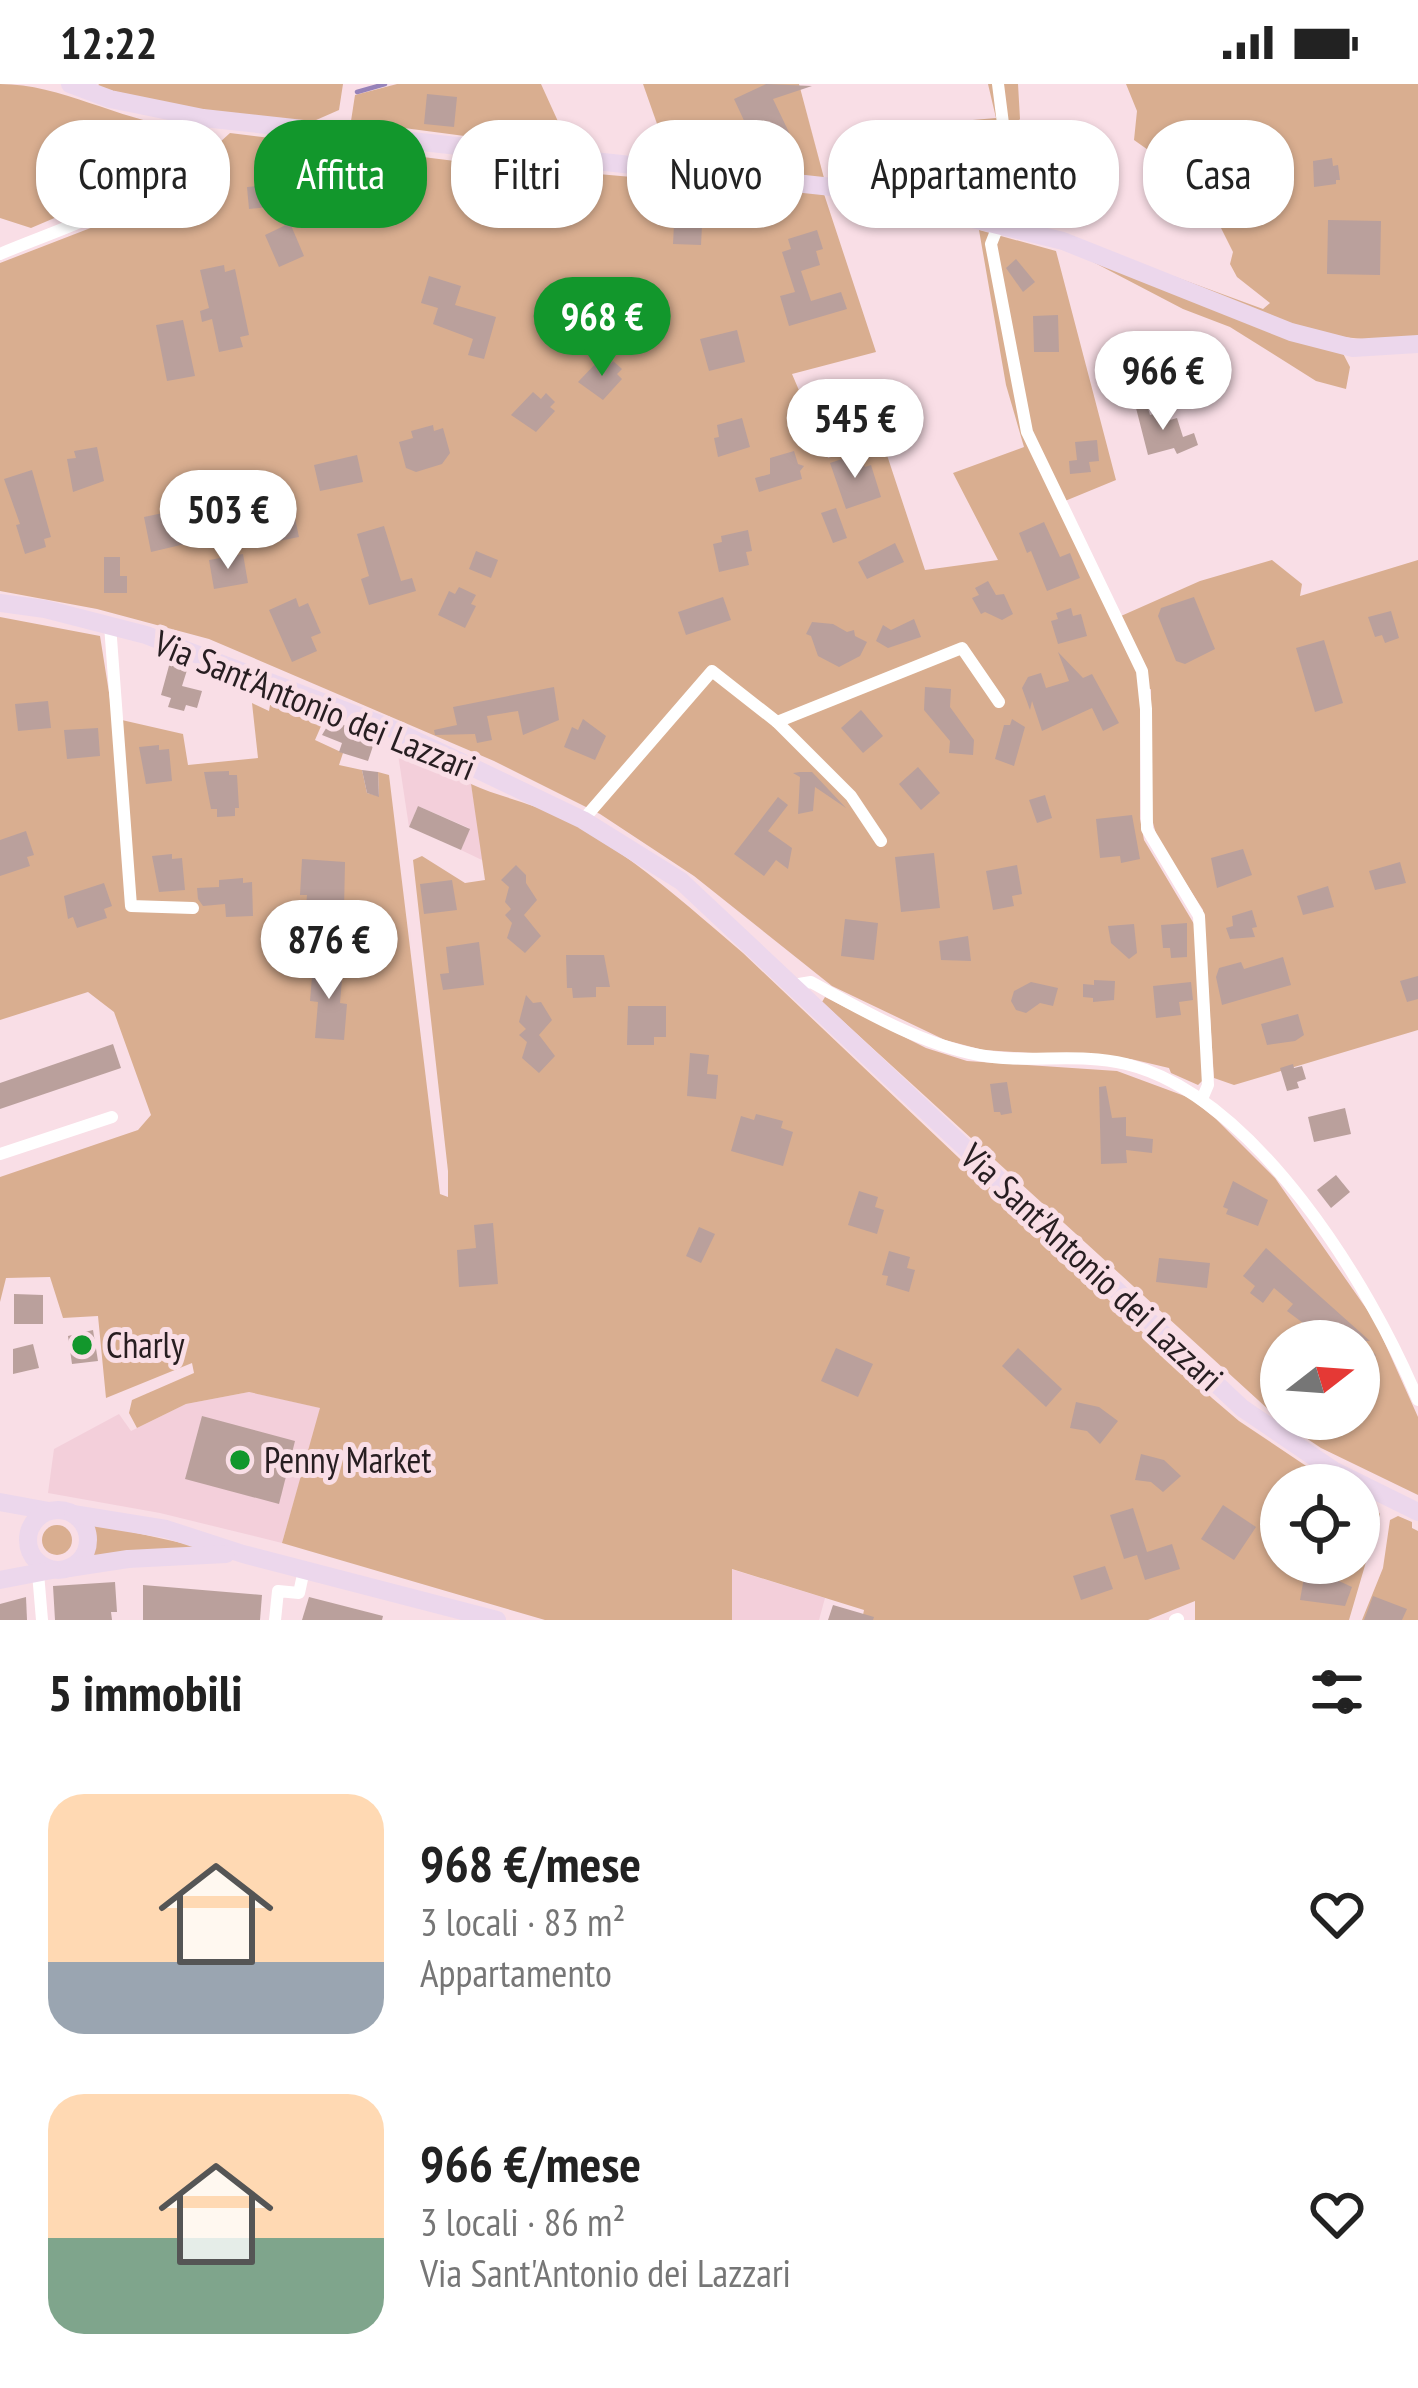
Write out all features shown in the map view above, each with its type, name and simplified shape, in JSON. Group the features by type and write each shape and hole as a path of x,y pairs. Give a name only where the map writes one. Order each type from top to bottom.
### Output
{"street":[{"path":"70,84 110,99 203,118 828,187"},
{"path":"998,84 1003,120"},
{"path":"0,254 103,211 160,178 187,147 203,118"},
{"path":"996,228 991,244 1027,432 1142,671 1147,709 1147,829 1190,898 1201,932 1208,1085 1202,1099"},
{"path":"1013,228 1063,241 1291,332 1353,348 1418,344"},
{"name":"Via Sant'Antonio dei Lazzari","path":"0,603 110,625 388,727 583,820 681,881 1242,1408 1333,1470 1418,1512"},
{"name":"Via Sant'Antonio dei Lazzari","path":"110,625 131,907 193,908"},
{"path":"777,722 962,648 999,703"},
{"path":"583,820 707,673 717,674 777,722 851,796 881,841"},
{"name":"Via Sant'Antonio dei Lazzari","path":"794,985 811,982 943,1046 983,1056 1122,1063 1169,1077 1257,1147 1321,1228 1380,1318 1418,1400"},
{"path":"0,1154 112,1117"},
{"path":"4,1503 166,1529 243,1554 497,1620"},
{"path":"4,1503 28,1540 33,1558 53,1570"},
{"path":"0,1580 28,1540 35,1519 49,1510"},
{"path":"42,1620 53,1570 87,1549 83,1523 73,1514"},
{"path":"0,1580 128,1559 243,1554"},
{"path":"275,1620 278,1591 299,1594 304,1570"}],"shaded area":[{"path":"0,84 45,90 145,120 36,120 36,226 0,218"},
{"path":"343,84 339,110 316,120 202,113 97,87"},
{"path":"397,84 541,84 557,120 451,120 451,134 427,131 427,120 351,120 355,95"},
{"path":"643,84 799,84 824,178 804,175 804,120 656,120"},
{"path":"988,84 1018,84 1019,120 973,120 996,118"},
{"path":"1126,84 1418,84 1418,338 1334,336 1350,367 1346,389 1316,381 1230,327 1183,309 1093,262 1124,258 1263,309 1270,303 1237,277 1230,264 1233,252 1221,228 1294,228 1294,120 1143,120 1143,146 1134,140 1137,111"},
{"path":"230,133 254,136 254,228 427,228 427,158 451,161 451,228 603,228 603,174 627,177 627,228 804,228 804,192 824,194 828,228 835,228 876,352 792,374 828,458 882,440 925,570 998,560 953,473 1024,447 1006,385 979,230 1056,251 1116,480 1065,501 1121,616 1200,581 1272,560 1302,584 1300,596 1418,560 1418,1030 1234,1085 1214,1078 1203,910 1157,838 1152,819 1151,689 1140,693 1140,819 1144,840 1197,929 1204,1079 1198,1085 1169,1068 1131,1059 983,1050 945,1040 832,986 694,876 600,814 494,761 209,639 97,609 0,591 0,263 91,228 230,228"},
{"path":"0,617 100,636 113,718 183,734 188,765 258,758 252,703 269,711 272,693 325,717 315,740 343,753 339,765 362,770 367,793 379,796 378,772 389,775 440,1194 448,1197 413,860 422,856 465,883 485,880 471,784 564,819 635,864 743,953 1212,1398 1260,1435 1260,1440 1303,1464 1260,1464 1260,1584 1360,1584 1349,1620 1195,1620 1195,1601 1148,1620 862,1620 864,1610 732,1569 732,1620 545,1620 282,1543 320,1408 249,1392 186,1404 137,1428 129,1413 132,1400 194,1373 192,1363 106,1398 98,1316 63,1318 50,1277 6,1278 0,1302 0,1177 138,1130 151,1115 114,1012 88,992 0,1020"},
{"path":"401,748 463,775 471,784 484,861 461,850 469,828 418,806 409,827"},
{"path":"825,997 926,1048 967,1061 1117,1071 1190,1098 1216,1119 1275,1178 1374,1320 1260,1320 1260,1402 822,1002"},
{"path":"1380,1332 1418,1417 1418,1495 1380,1477 1380,1464 1354,1464 1309,1440 1380,1440"},
{"path":"249,1392 321,1408 282,1543 160,1513 48,1493 54,1449 119,1414 131,1431 186,1404"},
{"path":"1398,1516 1418,1531 1418,1620 1362,1620 1380,1584 1390,1520"},
{"path":"91,1523 209,1549 92,1556"},
{"path":"57,1525 68,1529 72,1540 68,1551 57,1555 46,1551 42,1540 46,1529"},
{"path":"731,1569 825,1598 819,1620 732,1620"}],"building":[{"path":"766,84 812,86 773,99 783,120 744,120 734,99"},
{"path":"427,94 457,97 451,127 424,120"},
{"path":"1332,158 1340,180 1314,187 1313,161"},
{"path":"254,186 254,208 249,209 247,187"},
{"path":"1328,220 1381,221 1380,275 1327,274"},
{"path":"292,228 304,256 279,267 265,235"},
{"path":"674,228 702,228 701,245 673,244"},
{"path":"817,230 823,249 816,251 820,265 801,271 811,301 841,292 847,309 789,326 780,296 795,292 782,252 791,249 788,239"},
{"path":"1016,259 1035,282 1023,292 1006,268"},
{"path":"224,265 225,272 235,269 249,335 240,337 243,347 219,352 212,319 202,322 200,311 209,308 200,270"},
{"path":"429,276 461,286 455,305 496,317 484,359 468,355 473,339 433,324 438,308 421,303"},
{"path":"1058,315 1059,352 1034,352 1033,316"},
{"path":"183,320 195,376 167,381 156,325"},
{"path":"737,330 745,362 709,371 700,339"},
{"path":"600,359 622,369 617,374 622,379 603,400 578,382"},
{"path":"533,392 541,399 546,393 555,402 550,407 555,411 536,432 511,415"},
{"path":"1147,405 1150,415 1160,412 1163,422 1177,418 1183,437 1194,433 1198,445 1177,454 1174,448 1148,455 1136,408"},
{"path":"742,418 750,447 718,457 717,425"},
{"path":"433,425 434,431 443,428 450,453 442,464 416,472 406,468 399,442 413,438 411,431"},
{"path":"1097,440 1099,461 1089,462 1091,472 1070,474 1069,461 1077,460 1075,442"},
{"path":"97,447 104,481 73,492 67,459 76,458 74,451"},
{"path":"794,451 798,464 804,466 802,479 759,492 755,478 770,474 770,458"},
{"path":"860,453 865,467 871,465 881,497 846,509 830,463"},
{"path":"357,455 363,482 320,491 314,465"},
{"path":"32,470 51,537 44,539 46,547 25,554 4,479"},
{"path":"836,508 847,538 833,543 821,513"},
{"path":"293,509 299,537 269,543 263,516"},
{"path":"177,510 185,544 151,552 144,517"},
{"path":"1044,522 1060,557 1070,553 1080,578 1047,591 1019,533"},
{"path":"384,526 401,581 412,578 416,591 369,605 361,579 369,576 357,534"},
{"path":"748,530 749,565 719,572 713,544 722,542 721,536"},
{"path":"895,543 904,562 867,579 858,562"},
{"path":"476,551 498,560 491,578 469,569"},
{"path":"243,554 248,583 214,589 209,560"},
{"path":"104,557 120,557 120,576 127,576 127,593 104,593"},
{"path":"988,581 996,595 1004,594 1013,614 1002,620 981,614 972,598 979,595 975,588"},
{"path":"459,587 476,595 465,628 438,615 449,591 455,594"},
{"path":"723,597 731,620 686,635 678,612"},
{"path":"1194,597 1215,649 1185,664 1176,661 1158,616 1161,608"},
{"path":"296,598 299,607 308,603 321,633 311,637 317,651 292,662 269,610"},
{"path":"1071,608 1073,616 1081,614 1087,636 1058,644 1051,621 1058,619 1056,613"},
{"path":"1391,611 1399,638 1385,643 1382,635 1375,637 1368,617"},
{"path":"914,619 921,637 888,648 876,641 883,625 891,630"},
{"path":"812,622 854,630 855,636 867,642 860,656 839,667 818,656 806,634"},
{"path":"1324,640 1343,703 1315,712 1296,648"},
{"path":"1058,652 1083,678 1092,674 1119,723 1103,731 1092,708 1042,731 1022,688 1028,677 1041,673 1046,688 1069,681"},
{"path":"170,662 188,667 182,686 202,691 197,708 168,707 171,698 161,695"},
{"path":"554,687 559,720 523,735 518,711 487,716 492,740 477,743 475,734 435,735 434,730 457,725 453,707"},
{"path":"925,687 951,689 950,707 974,740 973,755 949,753 950,741 924,710"},
{"path":"48,701 51,728 18,731 15,704"},
{"path":"861,710 883,736 863,753 841,728"},
{"path":"583,719 606,736 595,760 564,747 572,727 578,730"},
{"path":"1012,719 1025,727 1014,766 995,759 1004,725"},
{"path":"331,720 376,737 368,761 339,752 342,743 322,735"},
{"path":"98,728 100,756 67,759 64,730"},
{"path":"159,745 159,750 169,749 172,781 146,784 139,747"},
{"path":"918,767 940,793 921,810 899,784"},
{"path":"362,770 378,772 379,797 367,793"},
{"path":"204,772 237,775 239,808 235,816 217,817"},
{"path":"812,772 846,808 815,787 813,811 798,814 800,777 793,773"},
{"path":"1045,795 1052,818 1037,823 1029,800"},
{"path":"778,797 788,805 768,831 792,848 788,869 776,860 764,876 734,854"},
{"path":"418,806 470,829 461,850 409,827"},
{"path":"1132,815 1140,859 1121,863 1120,856 1100,858 1096,819"},
{"path":"26,831 34,855 27,857 30,866 0,876 0,840"},
{"path":"1243,849 1252,875 1217,888 1211,858"},
{"path":"934,853 940,908 901,912 895,857"},
{"path":"172,854 172,859 182,858 185,890 159,892 152,856"},
{"path":"302,859 345,862 344,910 335,909 334,934 304,932 307,895 300,895"},
{"path":"1400,862 1406,883 1375,890 1369,871"},
{"path":"516,865 537,900 524,915 541,936 525,953 507,938 512,923 505,915 511,909 505,902 509,887 501,880"},
{"path":"1017,865 1022,894 1012,896 1014,906 993,910 986,871"},
{"path":"243,878 243,883 252,882 253,916 226,917 225,904 203,906 198,899 197,888 219,887 219,880"},
{"path":"452,880 457,910 424,914 420,884"},
{"path":"104,883 112,906 104,909 107,918 77,928 73,917 68,919 64,896"},
{"path":"1328,886 1334,907 1303,915 1297,896"},
{"path":"1252,910 1255,937 1230,939 1226,928 1233,926 1232,916"},
{"path":"845,919 878,923 874,960 841,956"},
{"path":"1187,923 1187,957 1171,958 1170,948 1163,948 1161,925"},
{"path":"1134,924 1137,953 1129,959 1111,943 1108,926"},
{"path":"968,936 971,961 941,960 939,941"},
{"path":"479,942 484,985 443,990 440,974 449,973 446,947"},
{"path":"566,955 604,955 610,987 596,987 596,997 573,998 572,988 567,988"},
{"path":"1283,957 1291,985 1222,1005 1216,977 1219,968 1241,962 1244,969"},
{"path":"313,964 343,967 344,1040 315,1038 318,1002 310,1001"},
{"path":"1418,976 1418,999 1407,1002 1400,981"},
{"path":"1094,980 1115,981 1114,1000 1093,1002 1083,997 1083,984 1094,985"},
{"path":"1031,982 1058,988 1053,1006 1040,1003 1026,1013 1016,1010 1011,1001 1014,991"},
{"path":"1191,982 1193,1000 1179,1002 1181,1015 1156,1018 1153,986"},
{"path":"526,995 533,1003 541,1002 552,1020 539,1035 555,1056 539,1073 522,1058 527,1042 519,1035 526,1029 519,1022"},
{"path":"628,1006 666,1006 666,1037 654,1037 654,1045 627,1045"},
{"path":"1298,1014 1304,1035 1267,1045 1261,1024"},
{"path":"113,1044 121,1068 0,1109 0,1083"},
{"path":"690,1053 709,1055 707,1074 718,1075 716,1099 687,1096"},
{"path":"1293,1064 1294,1068 1302,1066 1306,1079 1297,1082 1299,1088 1287,1091 1280,1068"},
{"path":"1007,1082 1012,1113 1001,1115 994,1112 990,1084"},
{"path":"1106,1086 1112,1118 1126,1117 1126,1136 1153,1139 1152,1153 1126,1150 1127,1163 1101,1164 1099,1087"},
{"path":"1345,1108 1351,1134 1314,1142 1308,1117"},
{"path":"756,1114 783,1121 781,1128 793,1132 783,1166 731,1151 741,1116 754,1120"},
{"path":"1336,1175 1350,1192 1331,1208 1317,1190"},
{"path":"1233,1181 1268,1200 1258,1226 1226,1214 1228,1209 1223,1207"},
{"path":"859,1191 878,1197 875,1207 884,1210 877,1234 848,1225"},
{"path":"493,1223 498,1284 459,1287 457,1250 476,1248 474,1225"},
{"path":"699,1227 715,1234 701,1263 686,1256"},
{"path":"1266,1248 1347,1320 1299,1320 1287,1311 1293,1304 1274,1288 1263,1303 1250,1293 1255,1286 1243,1276"},
{"path":"889,1251 910,1257 907,1268 915,1270 909,1292 886,1285 888,1276 882,1275"},
{"path":"1159,1258 1210,1263 1207,1288 1156,1282"},
{"path":"14,1294 43,1295 43,1324 14,1324"},
{"name":"Charly","path":"93,1330 98,1361 72,1364 68,1336"},
{"path":"33,1344 39,1368 13,1374 13,1349"},
{"path":"836,1348 873,1364 858,1397 821,1381"},
{"path":"1018,1348 1062,1389 1046,1407 1002,1366"},
{"path":"1076,1402 1099,1407 1118,1421 1100,1444 1087,1431 1070,1428"},
{"name":"Penny Market","path":"202,1416 295,1441 279,1504 185,1479"},
{"path":"1141,1454 1164,1460 1181,1476 1163,1492 1151,1482 1135,1480"},
{"path":"1223,1505 1256,1527 1234,1560 1201,1539"},
{"path":"1133,1508 1147,1552 1172,1544 1180,1569 1145,1580 1137,1555 1124,1559 1110,1515"},
{"path":"1105,1566 1113,1589 1081,1600 1073,1576"},
{"path":"115,1582 117,1612 111,1612 112,1620 55,1620 53,1586"},
{"path":"1303,1584 1352,1587 1345,1606 1300,1600"},
{"path":"143,1585 262,1595 260,1620 143,1620"},
{"path":"1373,1596 1407,1609 1402,1620 1364,1620"},
{"path":"26,1597 27,1620 0,1620 0,1604"},
{"path":"309,1597 383,1616 382,1620 302,1620"},
{"path":"833,1605 874,1617 873,1620 828,1620"}],"waterway":[{"path":"357,92 385,84"}],"place":[{"name":"Charly","path":"82,1345"},
{"name":"Penny Market","path":"240,1460"}]}
